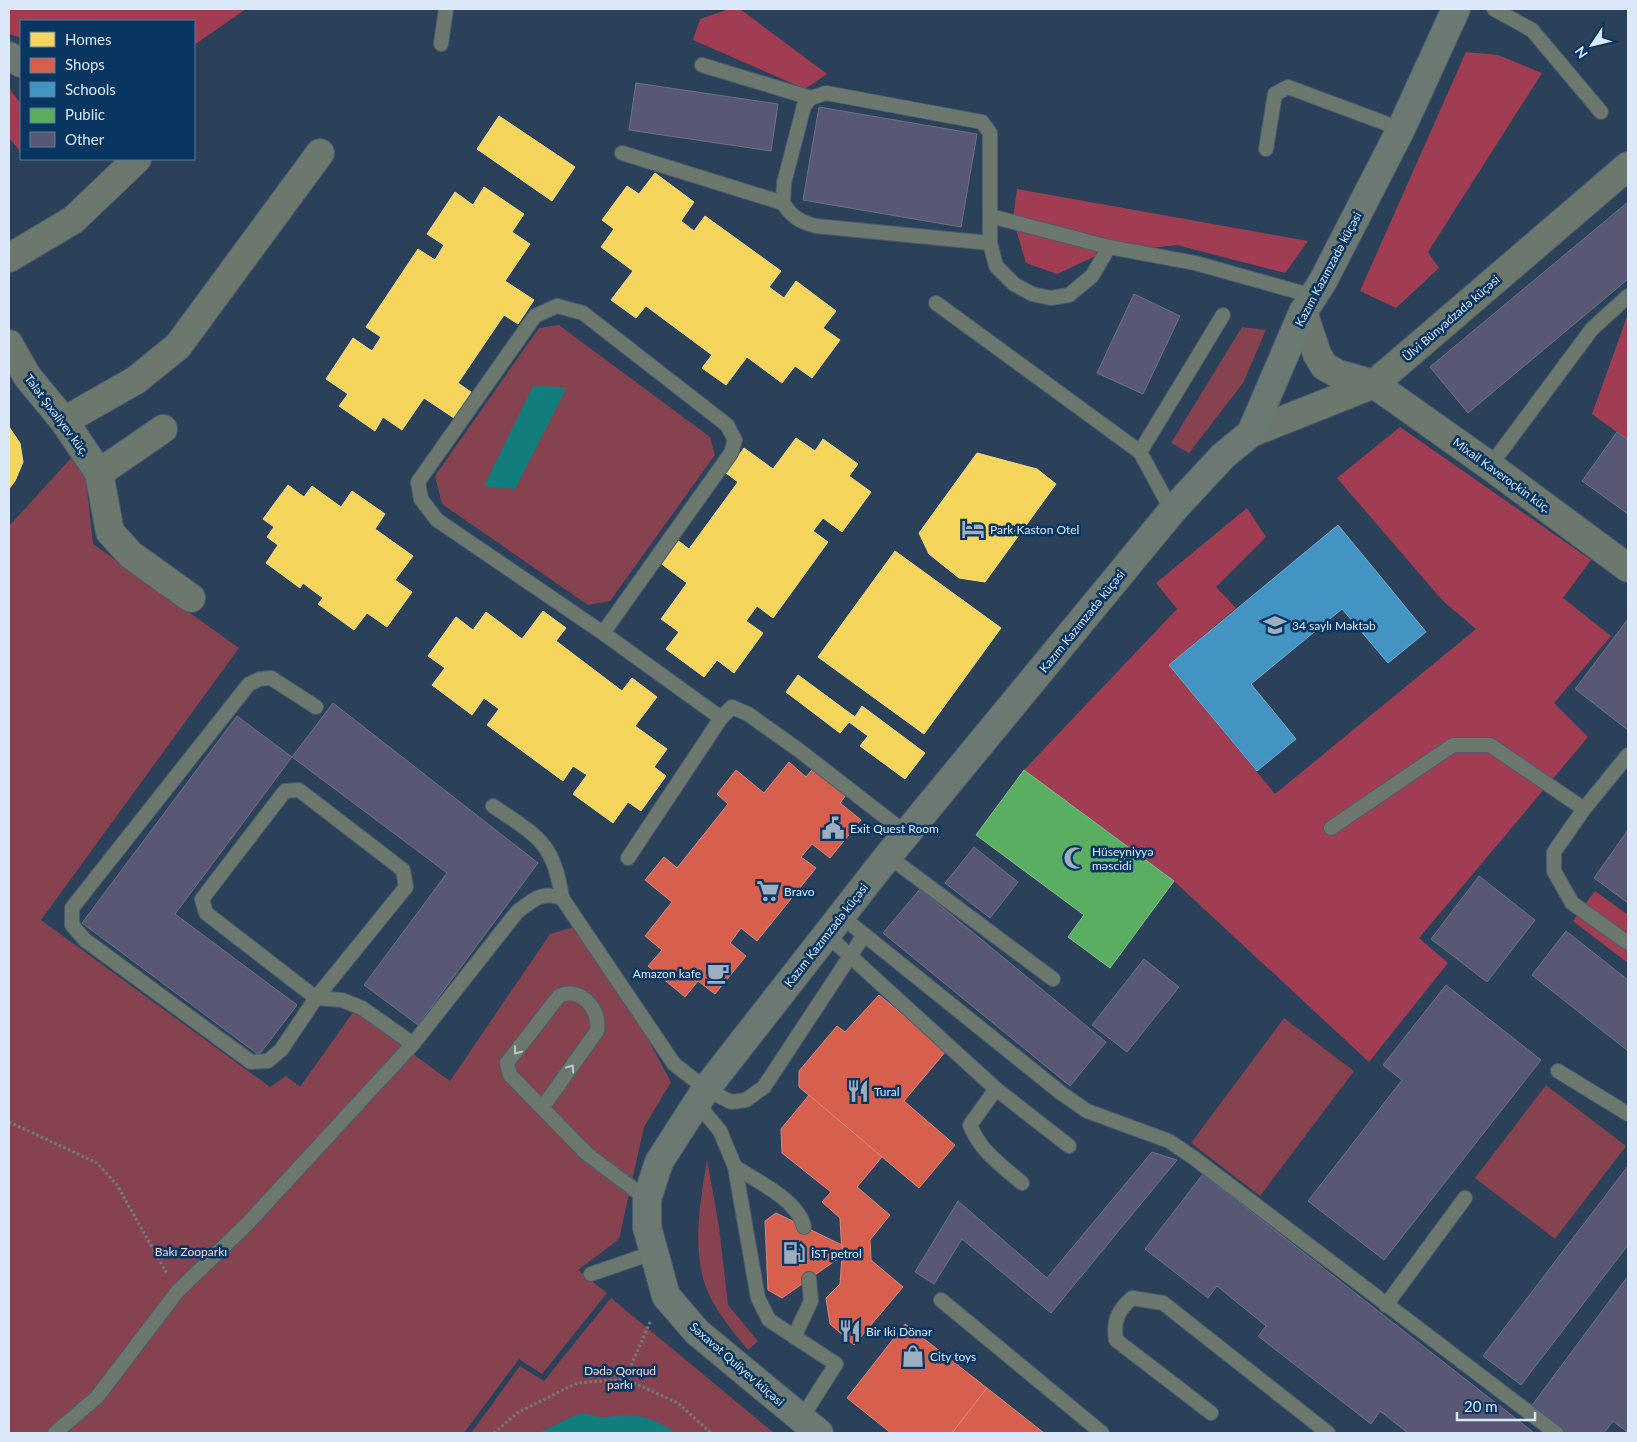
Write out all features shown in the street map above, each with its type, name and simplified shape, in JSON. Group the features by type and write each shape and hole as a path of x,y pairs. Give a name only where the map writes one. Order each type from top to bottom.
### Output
{"main road":[{"name":"Kazım Kazımzadə küçəsi","path":"647,1199 659,1162 701,1096 833,925 1172,511 1223,456 1251,433 1308,304 1323,281 1402,129 1456,9"},
{"name":"Səxavət Quliyev küçəsi","path":"647,1199 647,1226 652,1253 666,1296 697,1332 810,1426"}],"street":[{"path":"9,56 20,62"},
{"path":"64,421 136,380 178,346 320,152"},
{"path":"9,258 73,220 136,160"},
{"name":"Ülvi Bünyadzadə küçəsi","path":"1251,433 1374,384 1628,166"},
{"name":"Mixail Kaveroçkin küç.","path":"1308,304 1317,354 1324,366 1338,374 1374,384 1490,466 1628,568"},
{"name":"Tələt Şıxəliyev küç.","path":"9,344 27,376 64,421 99,473 110,532 131,555 191,598"},
{"path":"99,473 163,429"}],"lane":[{"path":"441,44 446,9"},
{"path":"1494,9 1532,30 1601,112"},
{"path":"702,65 811,98"},
{"path":"1266,149 1275,94 1288,87 1402,129"},
{"path":"990,243 816,226 802,223 790,214 783,203 784,183 804,106 811,98 826,93 982,122 990,133 990,243 996,266 1014,284 1032,294 1051,298 1069,295 1092,276 1109,247"},
{"path":"622,153 783,203"},
{"path":"990,216 1109,247 1195,262 1308,304"},
{"path":"1490,466 1581,342 1614,306 1628,296"},
{"path":"936,303 1140,452 1172,511"},
{"path":"603,632 732,453 735,440 727,424 584,313 556,306 535,316 418,482 421,499 437,520 603,632 721,718"},
{"path":"1140,452 1223,315"},
{"path":"316,707 271,678 249,684 72,908 72,925 85,940 251,1062 268,1061 281,1050 316,998 406,887 403,870 299,790 285,791 202,899 206,913 316,998 342,1000 362,1008 413,1044"},
{"path":"628,858 721,718 732,707 748,714 908,834"},
{"path":"1331,828 1453,745 1490,745 1584,809"},
{"path":"1628,755 1584,809 1554,852 1554,871 1572,903 1628,943"},
{"path":"493,806 532,833 552,854 559,874 562,898 662,1048 701,1096 720,1131 735,1167 758,1298 769,1320 836,1364 810,1426"},
{"path":"888,856 1053,979"},
{"path":"55,1433 97,1397 177,1292 248,1223 413,1044 517,912 532,900 549,894 562,898"},
{"path":"833,925 864,935 1061,1093 1087,1111 1169,1141 1194,1158 1556,1433"},
{"path":"833,925 850,956 996,1089 1069,1146"},
{"path":"701,1096 731,1102 746,1100 764,1086 864,935"},
{"path":"542,1108 597,1031 599,1023 594,1010 580,994 568,992 559,996 507,1063 510,1075 542,1108 587,1154 647,1199"},
{"path":"1558,1071 1628,1114"},
{"path":"996,1089 970,1125 975,1138 984,1151 1022,1183"},
{"path":"735,1167 792,1205 802,1217 804,1227"},
{"path":"1386,1305 1465,1198"},
{"path":"591,1274 652,1253"},
{"path":"794,1337 811,1301 809,1279"},
{"path":"1211,1413 1116,1340 1114,1326 1121,1308 1132,1298 1163,1302 1328,1433"},
{"path":"941,1300 1102,1433"}],"path":[{"path":"9,1122 97,1164 117,1184 177,1292"},
{"path":"625,1379 646,1328"},
{"path":"494,1433 518,1413 577,1383 625,1379 678,1403 711,1433"}],"green space":[{"path":"559,325 710,437 715,455 610,601 588,605 442,504 435,476 539,328"},
{"path":"1242,327 1266,330 1243,383 1189,453 1171,443"},
{"name":"Bakı Zooparkı","path":"72,457 85,471 93,544 239,648 41,920 270,1087 286,1076 300,1087 354,1011 450,1081 550,934 574,927 603,955 671,1082 644,1127 619,1239 578,1270 607,1293 542,1374 519,1359 464,1433 9,1433 9,526"},
{"path":"1284,1018 1354,1071 1260,1196 1191,1143"},
{"path":"1546,1085 1626,1146 1555,1239 1475,1178"},
{"path":"707,1159 719,1227 728,1305 758,1341 748,1350 716,1307 703,1278 698,1233 700,1204"},
{"name":"Dədə Qorqud parkı","path":"611,1298 774,1433 471,1433 520,1366 544,1381"}],"shaded area":[{"path":"9,9 246,9 195,44 195,20 20,20 20,38 9,34"},
{"path":"729,9 740,9 827,74 805,89 693,40 700,19"},
{"path":"1466,52 1498,55 1542,73 1428,252 1439,268 1396,308 1360,291"},
{"path":"9,88 20,103 20,151 9,138"},
{"path":"1017,189 1308,241 1285,273 1177,245 1100,254 1057,274 1026,263 1013,219"},
{"path":"1628,314 1628,440 1592,414"},
{"path":"533,386 567,387 515,489 484,486"},
{"path":"1400,427 1591,560 1563,598 1611,636 1554,703 1588,737 1419,938 1448,963 1369,1062 1174,881 1024,770 1177,609 1156,583 1247,508 1266,537 1216,587 1236,608 1169,665 1275,794 1476,629 1443,601 1337,478"},
{"path":"1595,891 1628,915 1628,963 1573,921"},
{"path":"586,1413 601,1417 638,1416 658,1423 676,1433 539,1433 575,1415"}],"building: Homes":[{"path":"499,116 575,167 552,201 477,149"},
{"path":"655,173 694,202 681,221 694,231 705,216 781,271 769,287 784,298 796,281 836,311 823,328 840,340 812,378 795,366 782,383 747,357 726,385 702,368 712,355 646,306 636,318 611,300 633,271 601,247 614,229 602,220 627,186 639,194"},
{"path":"484,187 524,214 512,232 530,244 505,281 534,300 518,324 504,315 458,383 471,392 454,418 424,398 402,430 383,417 375,431 339,406 348,394 326,379 353,338 372,351 381,337 366,327 418,249 435,260 444,245 427,234 455,192 473,205"},
{"path":"9,427 20,443 23,462 15,481 9,489"},
{"path":"796,438 815,451 823,439 858,464 849,476 871,492 842,532 823,518 813,531 828,542 773,618 757,606 746,621 763,633 734,673 717,660 704,677 666,649 679,632 661,619 687,583 659,562 676,539 689,549 738,482 726,473 744,448 773,469"},
{"path":"977,453 1037,469 1056,484 985,582 959,578 929,554 919,533"},
{"path":"288,485 304,497 312,486 341,507 352,491 385,514 375,529 413,556 395,580 412,592 387,627 367,613 354,630 318,604 323,598 303,583 300,588 266,563 278,545 267,537 274,527 263,519"},
{"path":"895,551 1001,628 924,734 818,657"},
{"path":"543,611 566,628 556,641 622,691 632,678 657,697 635,726 667,749 654,767 666,776 641,811 628,802 613,823 573,794 587,775 573,766 563,781 487,725 499,709 484,698 472,715 432,685 445,668 428,656 456,617 473,630 486,612 522,639"},
{"path":"798,675 855,717 862,706 925,753 905,779 860,746 868,736 849,722 840,733 786,692"}],"building: Shops":[{"path":"789,762 806,777 816,765 849,791 840,803 861,820 830,858 812,844 801,857 816,868 757,941 741,928 730,943 746,956 715,994 698,981 685,997 648,966 662,950 645,936 672,902 645,880 664,857 677,868 728,804 717,794 736,770 764,793"},
{"name":"Tural","path":"879,995 946,1051 904,1101 955,1145 919,1188 799,1087 799,1071 837,1026 845,1032"},
{"path":"809,1095 882,1157 857,1187 890,1215 870,1240 871,1260 903,1287 854,1345 830,1324 826,1298 840,1284 842,1256 840,1218 822,1202 831,1192 782,1153 781,1129"},
{"path":"776,1213 842,1245 842,1256 782,1298 768,1290 765,1221"},
{"name":"City toys","path":"905,1324 987,1388 952,1433 891,1433 847,1398"},
{"path":"987,1388 1044,1433 952,1433"}],"building: Schools":[{"path":"1338,525 1426,632 1388,663 1342,609 1251,684 1296,739 1257,771 1169,665"}],"building: Public":[{"name":"Hüseyniyyə məscidi","path":"1024,770 1174,881 1110,968 1068,937 1084,915 976,835"}],"building: Other":[{"path":"636,83 778,104 771,151 629,130"},
{"path":"819,107 977,134 961,227 803,200"},
{"path":"1628,202 1628,279 1468,413 1430,367"},
{"path":"1134,294 1180,316 1143,394 1097,373"},
{"path":"1617,432 1628,440 1628,514 1582,481"},
{"path":"1628,619 1628,730 1575,689"},
{"path":"333,703 538,863 418,1025 364,985 447,873 292,757"},
{"path":"237,716 292,757 175,914 297,1005 259,1055 82,923"},
{"path":"1628,830 1628,903 1594,878"},
{"path":"974,847 1018,882 990,918 945,883"},
{"path":"1479,876 1535,920 1487,982 1431,939"},
{"path":"920,889 1106,1042 1070,1086 883,933"},
{"path":"1566,931 1628,980 1628,1051 1532,975"},
{"path":"1144,959 1179,987 1127,1052 1092,1025"},
{"path":"1446,985 1541,1060 1384,1260 1308,1201 1402,1080 1383,1065"},
{"path":"1152,1152 1177,1160 1051,1313 962,1239 934,1284 915,1272 958,1201 1047,1278"},
{"path":"1628,1166 1628,1245 1521,1385 1483,1356"},
{"path":"1203,1174 1533,1432 1408,1433 1380,1411 1371,1424 1258,1336 1266,1326 1217,1286 1208,1298 1145,1249"},
{"path":"1628,1276 1628,1433 1613,1421 1604,1433 1563,1433 1530,1408"}],"place":[{"name":"Park Kaston Otel","path":"973,529"},
{"name":"34 saylı Məktəb","path":"1275,625"},
{"name":"Exit Quest Room","path":"833,828"},
{"name":"Hüseyniyyə məscidi","path":"1075,858"},
{"name":"Bravo","path":"768,891"},
{"name":"Amazon kafe","path":"718,973"},
{"name":"Tural","path":"858,1091"},
{"name":"İST petrol","path":"794,1253"},
{"name":"Bir Iki Dönər","path":"850,1331"},
{"name":"City toys","path":"913,1356"}]}
